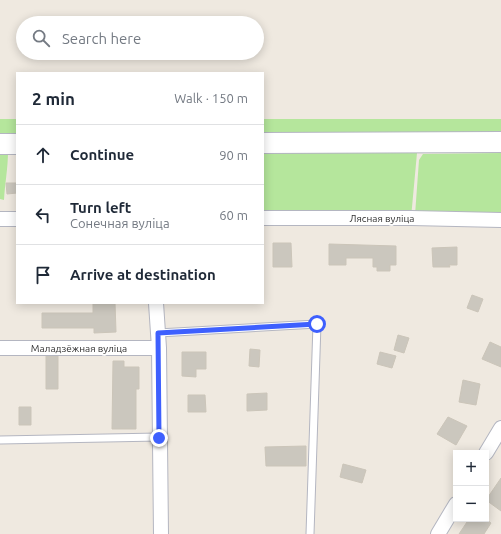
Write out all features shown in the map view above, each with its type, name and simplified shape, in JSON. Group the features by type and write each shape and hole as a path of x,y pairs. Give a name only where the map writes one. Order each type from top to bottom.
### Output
{"main road":[{"path":"264,143 501,142"},
{"path":"0,144 16,144"}],"street":[{"name":"Лясная вуліца","path":"264,218 411,218 501,220"},
{"path":"0,219 16,219"},
{"path":"156,304 159,348 161,534"},
{"name":"Маладзёжная вуліца","path":"0,348 159,348"},
{"path":"488,450 501,428"},
{"path":"438,534 453,509"}],"lane":[{"path":"158,333 317,324 310,534"},
{"path":"0,440 159,438"}],"green space":[{"path":"0,119 16,119 16,143 0,143"},
{"path":"264,119 501,119 501,142 418,142 411,218 264,218"},
{"path":"0,150 8,151 4,200 0,199"},
{"path":"501,153 501,217 415,215 419,160 423,154"}],"building":[{"path":"6,183 16,183 16,193 7,194"},
{"path":"273,243 291,243 292,267 273,267"},
{"path":"329,244 396,246 396,265 390,265 390,271 377,271 377,267 373,267 373,258 346,258 346,265 329,265"},
{"path":"457,247 457,265 449,265 450,267 433,267 432,248"},
{"path":"472,295 483,299 478,312 467,308"},
{"path":"93,304 115,304 116,332 94,333 94,328 42,328 42,313 93,313"},
{"path":"398,335 409,338 404,353 394,350"},
{"path":"490,342 501,347 501,367 482,359"},
{"path":"250,349 260,350 259,367 249,366"},
{"path":"182,352 206,352 206,369 196,369 196,377 182,376"},
{"path":"380,352 396,356 392,368 377,364"},
{"path":"46,356 58,356 58,389 46,389"},
{"path":"113,361 124,361 124,367 139,367 139,389 136,389 136,429 112,429"},
{"path":"463,380 480,384 476,405 459,402"},
{"path":"267,393 267,410 247,411 247,394"},
{"path":"188,395 205,395 206,412 188,412"},
{"path":"19,407 31,407 31,425 19,425"},
{"path":"448,417 467,426 456,445 437,434"},
{"path":"306,446 306,466 266,466 265,447"},
{"path":"343,464 366,470 362,483 340,477"},
{"path":"501,478 501,511 489,502 489,496"},
{"path":"467,522 489,522 491,523 484,534 459,534"}],"route":[{"path":"159,438 158,333 317,324"}]}
